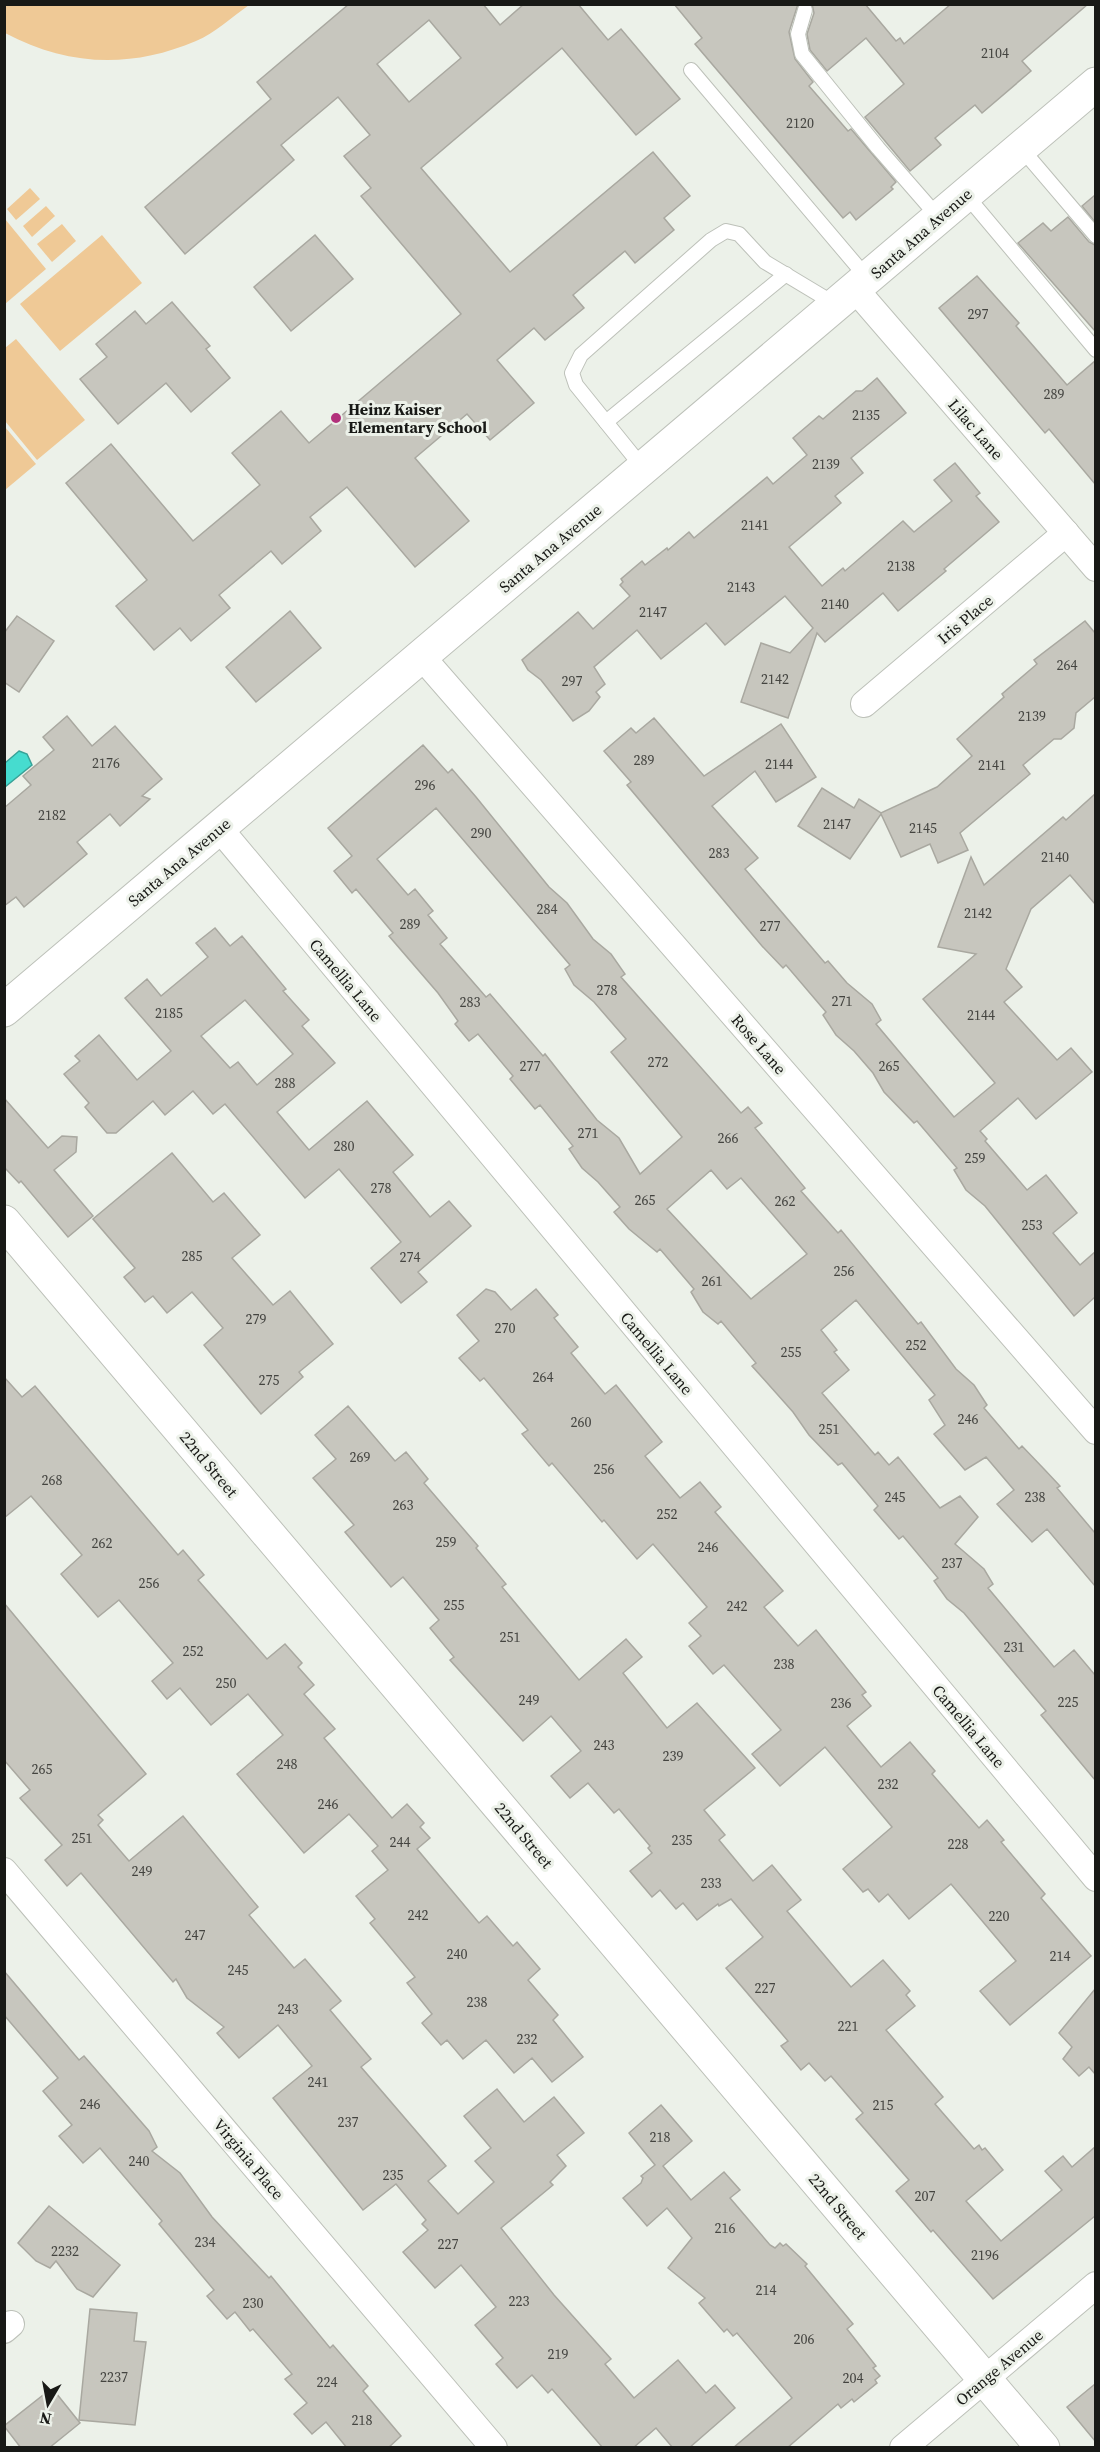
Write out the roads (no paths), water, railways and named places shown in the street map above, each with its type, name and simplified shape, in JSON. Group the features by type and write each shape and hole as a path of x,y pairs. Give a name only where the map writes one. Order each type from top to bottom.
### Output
{"street":[{"name":"Santa Ana Avenue","path":"4,1010 1095,84"},
{"name":"Lilac Lane","path":"853,291 1095,568"},
{"name":"Iris Place","path":"864,704 1066,533"},
{"name":"Rose Lane","path":"422,657 1095,1431"},
{"name":"Camellia Lane","path":"219,828 1095,1878"},
{"name":"22nd Street","path":"4,1222 1042,2448"},
{"name":"Virginia Place","path":"4,1871 494,2448"},
{"name":"Orange Avenue","path":"903,2448 1095,2285"}],"lane":[{"path":"805,10 798,34 802,54 878,148 939,218"},
{"path":"690,70 853,291"},
{"path":"1021,148 1095,236"},
{"path":"966,195 1095,350"},
{"path":"644,468 576,385 572,373 582,355 711,240 726,231 739,234 765,262 786,274 853,291"},
{"path":"606,422 786,274"}],"water":[{"path":"19,751 27,754 32,765 5,787 5,763"}],"place":[{"name":"Heinz Kaiser Elementary School","path":"336,418"}]}
